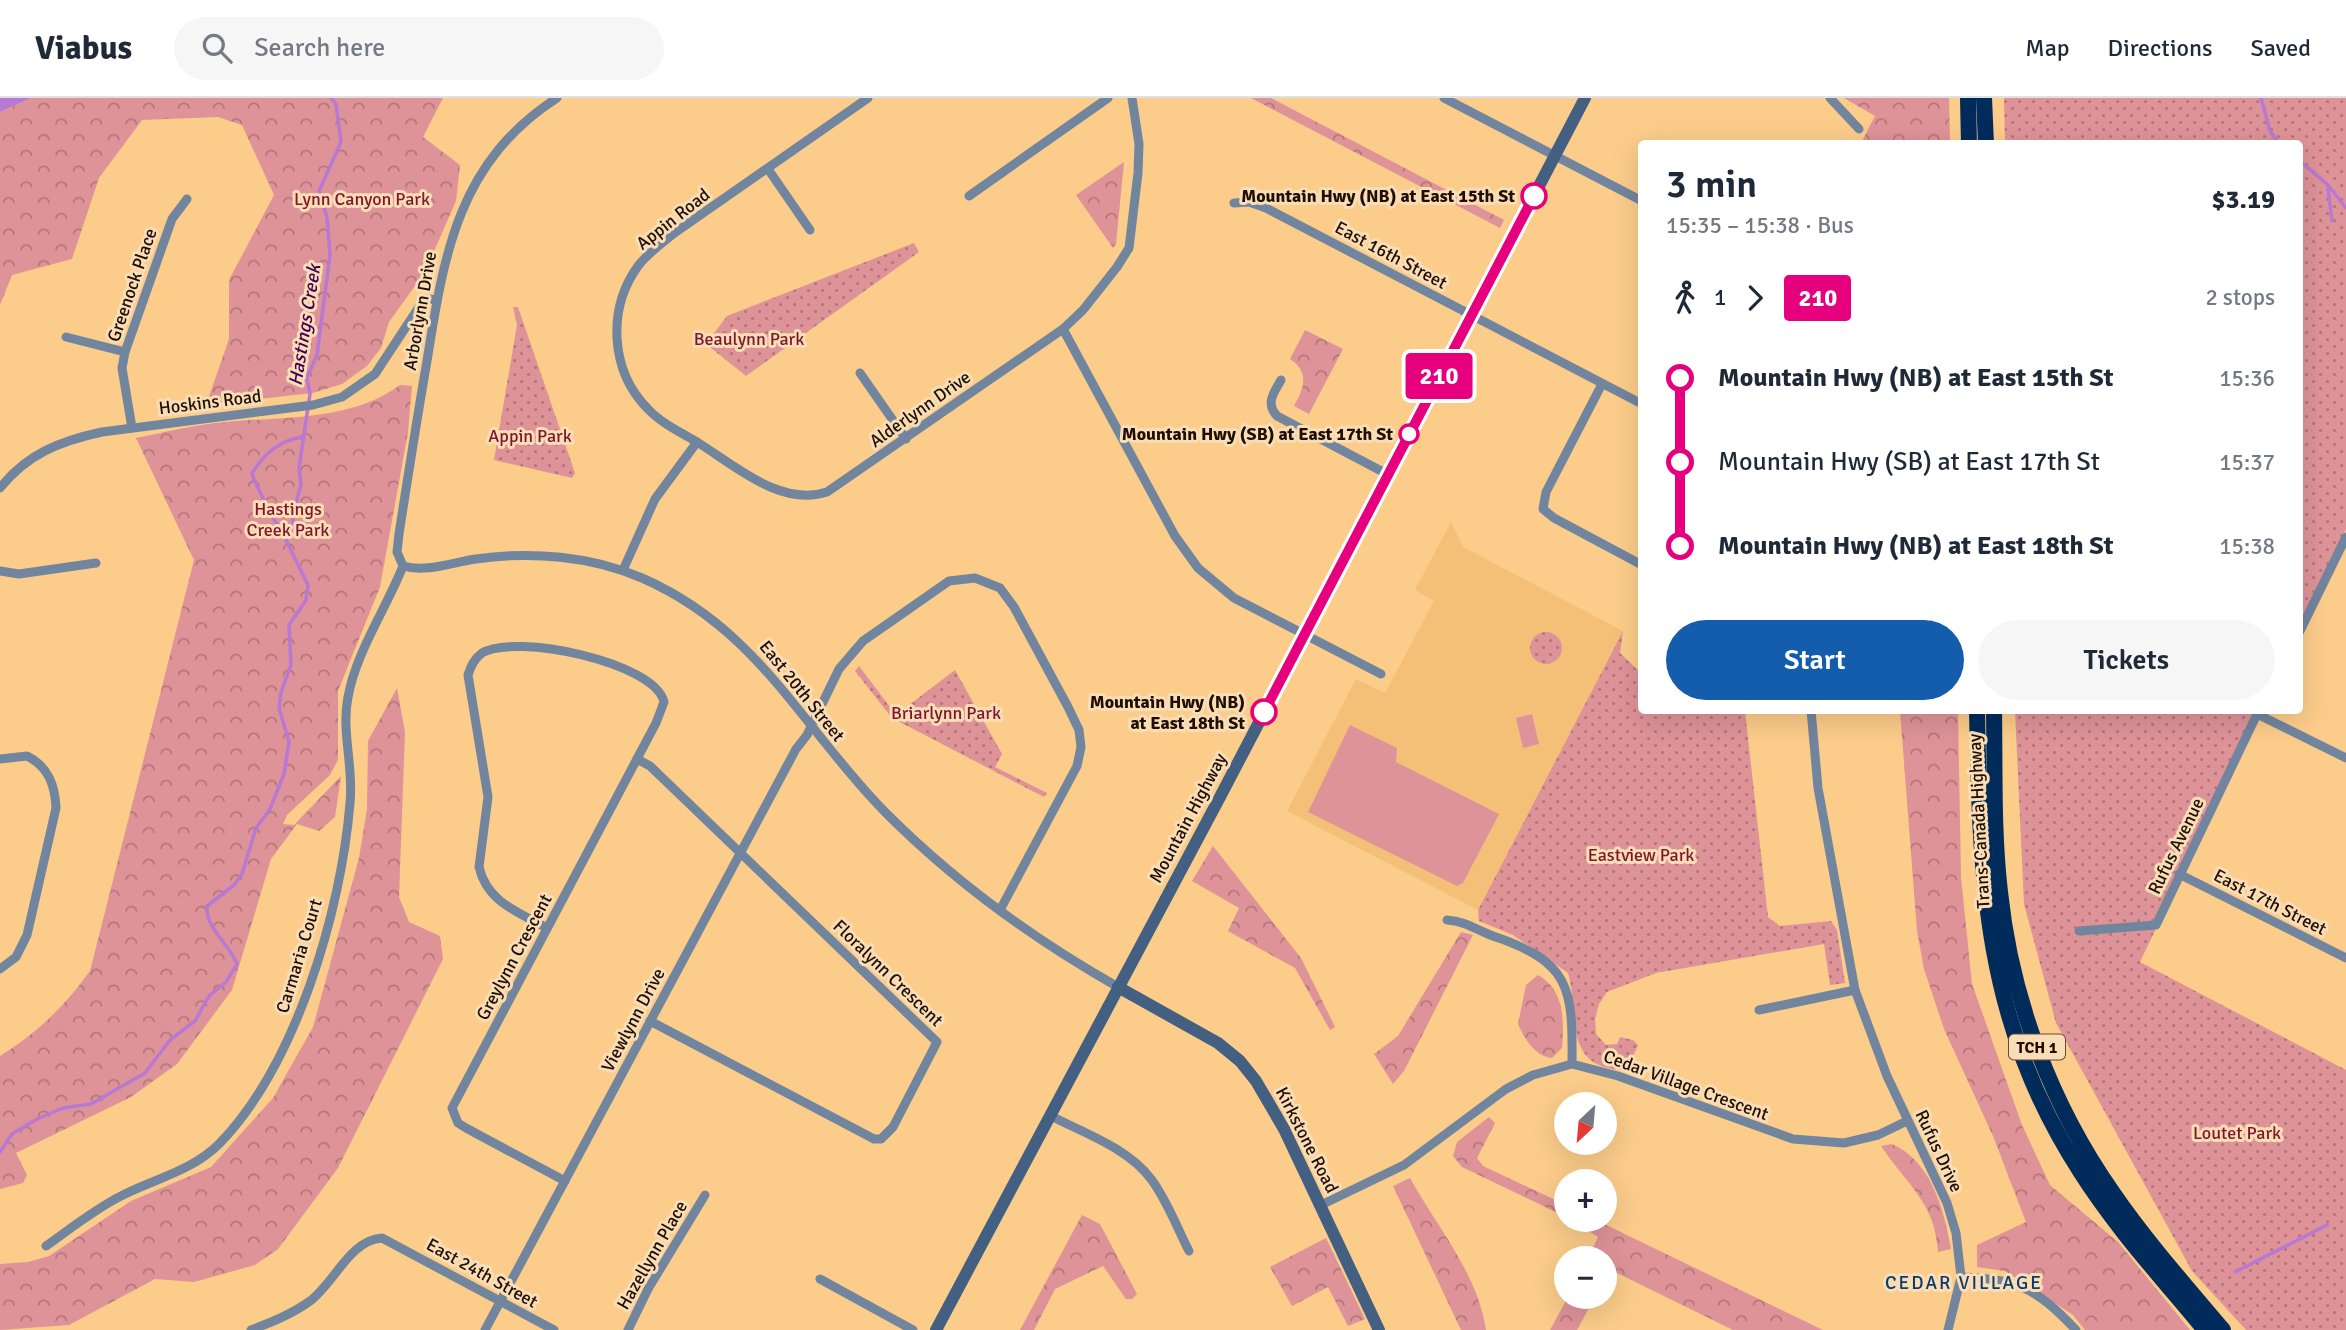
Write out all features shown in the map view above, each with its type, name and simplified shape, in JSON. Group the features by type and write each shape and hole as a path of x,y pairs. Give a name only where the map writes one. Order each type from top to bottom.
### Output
{"highway":[{"path":"1968,98 1969,140"},
{"path":"1984,98 1986,140"},
{"name":"Trans-Canada Highway","path":"1977,714 1984,896 1998,974 2018,1045 2044,1107 2080,1171 2122,1230 2205,1330"},
{"name":"Trans-Canada Highway","path":"1994,714 2000,894 2013,970 2034,1039 2059,1101 2105,1182 2141,1232 2223,1330"}],"main road":[{"name":"Mountain Highway","path":"936,1330 1585,98"},
{"name":"Kirkstone Road","path":"1118,987 1192,1026 1240,1061 1273,1105 1377,1329"}],"street":[{"name":"Arborlynn Drive","path":"403,566 397,552 437,300 454,226 480,176 509,138 556,98"},
{"name":"Appin Road","path":"696,442 648,410 628,382 616,337 620,307 630,280 647,256 869,98"},
{"path":"969,195 1108,98"},
{"name":"Alderlynn Drive","path":"696,442 785,494 810,497 841,484 1063,329 1097,293 1129,248 1139,163 1132,98"},
{"path":"1444,98 1638,199"},
{"path":"1830,98 1859,129"},
{"path":"768,169 810,230"},
{"name":"Greenock Place","path":"132,428 122,369 125,352 172,219 187,199"},
{"name":"East 16th Street","path":"1234,203 1249,202 1266,208 1638,402"},
{"name":"Hoskins Road","path":"0,488 10,475 46,448 68,439 132,428 302,407 342,397 375,374 419,307 428,299 437,300"},
{"path":"1063,329 1185,553 1219,588 1381,674"},
{"path":"66,337 125,352"},
{"path":"860,373 906,439"},
{"path":"1281,380 1271,400 1277,416 1387,474"},
{"path":"1602,384 1546,492 1543,509 1554,518 1638,563"},
{"path":"623,570 655,499 696,442"},
{"path":"2303,626 2342,555 2346,537"},
{"name":"East 20th Street","path":"403,566 418,569 478,559 526,555 572,559 623,570 670,591 729,631 753,653 886,813 926,850 1000,910 1118,987"},
{"path":"0,571 19,574 96,563"},
{"name":"Carmaria Court","path":"46,1246 118,1197 166,1177 204,1157 244,1115 278,1057 311,983 345,840 351,803 347,718 350,688 403,566"},
{"name":"Viewlynn Drive","path":"485,1330 740,853 811,726 839,669 874,633 949,581 975,578 1000,588 1014,607 1068,707 1079,730 1081,747 1077,766 1000,910"},
{"name":"Greylynn Crescent","path":"547,928 494,898 481,878 479,867 488,797 468,684 471,665 485,652 495,649 525,647 564,651 609,662 655,687 663,698 661,713 452,1108 458,1123 565,1181"},
{"name":"Rufus Drive","path":"1811,714 1818,788 1855,990 1867,1028 1907,1121 1947,1203 1956,1233 1961,1277 1948,1330"},
{"name":"Rufus Avenue","path":"2079,931 2156,925 2257,714"},
{"path":"2262,714 2346,758"},
{"path":"0,759 27,757 44,768 55,791 56,808 27,935 16,957 0,969"},
{"name":"Floralynn Crescent","path":"637,759 650,766 937,1042 887,1135 874,1139 650,1021"},
{"name":"East 17th Street","path":"2179,874 2346,958"},
{"path":"1447,920 1458,920 1513,940 1552,965 1569,994 1572,1064"},
{"path":"1759,1010 1855,990"},
{"name":"Cedar Village Crescent","path":"1321,1205 1404,1165 1506,1089 1532,1074 1572,1064 1618,1076 1793,1139 1844,1143 1878,1135 1907,1121"},
{"path":"1051,1116 1119,1152 1142,1169 1158,1190 1189,1251"},
{"name":"Hazellynn Place","path":"628,1330 648,1289 705,1195"},
{"name":"East 24th Street","path":"251,1330 280,1319 311,1300 331,1282 361,1243 382,1238 554,1330"},
{"path":"1961,1277 2002,1278 2017,1284 2057,1311 2076,1330"},
{"path":"820,1279 913,1330"}],"shaded area":[{"path":"0,98 31,98 0,112"},
{"path":"1451,522 1463,547 1623,631 1478,910 1287,811 1356,679 1385,693 1434,601 1415,590"}],"green space":[{"name":"Lynn Canyon Park","path":"31,98 443,98 423,137 460,165 456,201 425,272 389,322 381,348 367,366 342,384 313,393 206,405 229,339 229,280 274,195 242,125 218,117 142,120 99,178 72,259 12,275 0,305 0,112"},
{"path":"1251,98 1271,98 1504,220 1500,228"},
{"path":"1844,98 1949,98 1950,140 1863,140 1875,116"},
{"path":"2004,98 2346,98 2346,529 2303,621 2303,140 2005,140"},
{"path":"1124,162 1116,244 1113,248 1076,195"},
{"name":"Beaulynn Park","path":"914,243 919,252 746,376 706,344 727,316"},
{"name":"Appin Park","path":"513,307 518,307 575,473 572,478 494,460 517,325"},
{"path":"1305,330 1343,349 1309,414 1294,406 1302,387 1303,375 1290,359"},
{"name":"Hastings Creek Park","path":"400,385 412,386 408,432 380,587 338,691 338,760 330,775 287,815 283,824 294,825 341,776 335,817 319,831 297,824 271,859 232,990 177,1064 131,1097 16,1153 27,1175 23,1183 0,1189 0,1056 50,1018 90,971 194,560 136,438 206,424 335,412 380,397"},
{"name":"Eastview Park","path":"1623,631 1620,653 1638,670 1638,714 1745,714 1768,917 1780,926 1831,921 1837,930 1845,983 1830,985 1824,944 1656,973 1607,992 1599,1004 1595,1019 1596,1034 1606,1045 1617,1044 1620,1037 1633,1040 1638,1045 1629,1065 1620,1070 1602,1066 1589,1059 1581,1048 1574,1021 1568,973 1513,935 1479,921 1478,910"},
{"path":"1546,632 1558,636 1562,648 1558,660 1546,664 1534,660 1530,648 1534,636"},
{"name":"Briarlynn Park","path":"859,666 896,715 955,670 1002,754 995,767 1047,793 1044,797 892,718 855,671"},
{"path":"397,688 405,732 399,897 409,922 440,936 443,959 338,1168 278,1249 255,1265 194,1282 155,1279 69,1325 0,1330 0,1264 28,1262 49,1256 131,1201 211,1167 273,1098 313,1027 359,858 367,809 368,741"},
{"path":"1532,714 1539,744 1523,748 1516,718"},
{"path":"1900,714 1958,714 1961,877 1972,984 2022,1125 2050,1185 2118,1242 2190,1330 2085,1330 2073,1315 2005,1271 1977,1267 1977,1245 2026,1222 1993,1136 1944,1029 1924,969 1917,931"},
{"name":"Loutet Park","path":"2015,714 2259,714 2140,962 2346,1070 2346,1330 2246,1330 2192,1271 2056,1023 2024,904"},
{"path":"1350,725 1397,748 1396,762 1499,814 1463,883 1457,886 1308,812"},
{"path":"1213,846 1301,958 1335,1027 1330,1030 1295,968 1228,931 1239,908 1192,881"},
{"path":"1461,932 1473,935 1404,1071 1393,1084 1374,1054 1398,1036"},
{"path":"1538,975 1553,989 1561,1007 1562,1048 1552,1058 1535,1050 1518,1024 1526,985"},
{"path":"1489,1117 1495,1123 1477,1158 1483,1166 1554,1199 1554,1211 1462,1167 1453,1156 1457,1142"},
{"path":"1892,1144 1906,1152 1917,1163 1934,1189 1951,1249 1938,1252 1936,1235 1926,1207 1881,1146"},
{"path":"1410,1178 1466,1270 1482,1309 1486,1330 1461,1330 1393,1186"},
{"path":"1082,1215 1100,1224 1137,1294 1132,1299 1126,1299 1103,1266 1055,1289 1034,1330 1020,1330"},
{"path":"1617,1230 1823,1330 1733,1330 1617,1273 1617,1246 1594,1246 1598,1237 1590,1232"},
{"path":"1326,1238 1365,1319 1348,1326 1328,1287 1292,1306 1270,1267"},
{"path":"1561,1309 1588,1309 1577,1330 1550,1330"}],"waterway":[{"name":"Hastings Creek","path":"0,1152 12,1134 37,1119 63,1108 91,1104 145,1073 170,1040 195,1021 209,996 226,982 237,964 210,922 207,906 234,885 242,874 256,828 270,809 284,774 289,742 279,708 281,692 291,665 289,625 306,600 308,585 286,540 293,524 293,513 301,485 299,468 310,394 307,378 317,355 330,255 327,218 319,191 341,142 336,104 331,98"},
{"path":"2261,98 2270,131 2276,140"},
{"path":"2303,164 2328,185 2346,208"},
{"path":"2328,189 2332,221"},
{"name":"Hastings Creek","path":"285,538 252,473 274,449 287,441 303,437"},
{"path":"2235,1272 2327,1225"}],"bus line":[{"name":"210","path":"1264,712 1534,196"}],"place":[{"name":"Mountain Hwy (NB) at East 15th St","path":"1534,196"},
{"name":"Mountain Hwy (SB) at East 17th St","path":"1409,434"},
{"name":"Mountain Hwy (NB) at East 18th St","path":"1264,712"}],"district":[{"name":"CEDAR VILLAGE","path":"1964,1282"}]}
